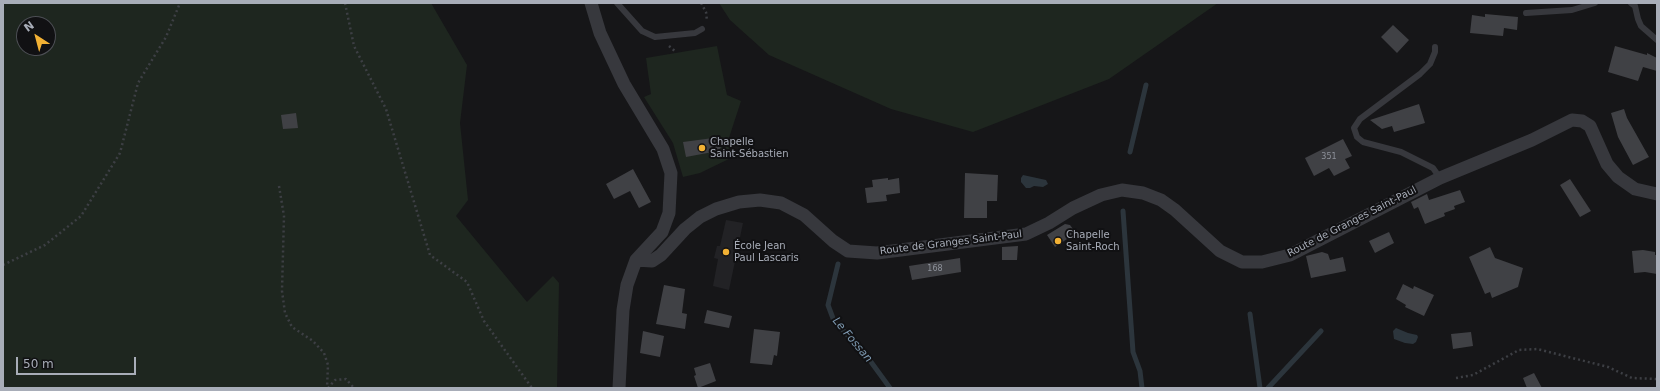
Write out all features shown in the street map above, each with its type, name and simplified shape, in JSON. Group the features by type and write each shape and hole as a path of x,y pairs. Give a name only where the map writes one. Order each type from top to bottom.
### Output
{"street":[{"path":"591,3 603,40 624,84 663,149 671,172 669,213 662,232 636,260 627,285 623,310 619,388"},
{"name":"Route de Granges Saint-Paul","path":"636,260 652,261 661,255 684,229 700,217 716,209 739,202 760,200 781,203 804,215 833,241 848,251 877,253 1026,234 1049,223 1073,208 1101,195 1122,190 1143,193 1161,200 1175,210 1220,251 1242,262 1262,262 1290,255 1440,178 1532,140 1572,120 1582,121 1590,126 1607,164 1618,177 1635,189 1657,194"}],"lane":[{"path":"617,3 642,31 655,37 695,33 702,29"},
{"path":"1526,14 1572,10 1595,3"},
{"path":"1631,3 1635,6 1641,26 1657,40"},
{"path":"1435,46 1430,64 1420,74 1360,119 1354,128 1357,137 1363,142 1400,152 1433,168 1440,178"}],"path":[{"path":"3,265 45,245 81,216 120,153 138,83 166,37 180,3"},
{"path":"345,3 354,46 386,109 430,255 467,282 484,321 532,388"},
{"path":"701,3 706,12 707,22 702,29"},
{"path":"279,186 284,216 282,291 285,314 292,327 314,341 324,353 328,365 327,388"},
{"path":"1456,378 1473,375 1519,350 1537,349 1608,367 1632,378 1657,379"},
{"path":"327,388 335,380 346,379 354,388"}],"shaded area":[{"path":"3,3 431,3 467,65 460,123 468,200 456,216 527,302 553,276 559,283 557,388 3,388"},
{"path":"719,3 1218,3 1109,79 973,132 891,109 769,55 730,20"},
{"path":"717,46 727,95 741,101 727,144 735,156 700,173 683,177 673,143 644,97 651,94 646,58"},
{"path":"1023,175 1046,180 1048,184 1043,187 1034,186 1026,188 1021,182"},
{"name":"École Jean Paul Lascaris","path":"726,220 743,223 729,290 713,286 718,259 714,258 717,246 720,246"},
{"path":"1396,328 1417,335 1418,337 1416,342 1413,344 1405,343 1394,339 1393,331"}],"building":[{"path":"1485,14 1518,17 1517,30 1504,28 1503,36 1470,33 1472,15 1485,17"},
{"path":"1393,25 1409,40 1397,53 1381,37"},
{"path":"1615,46 1647,55 1647,53 1657,58 1657,71 1643,67 1638,81 1608,72"},
{"path":"1419,104 1425,123 1394,132 1392,126 1382,129 1370,120"},
{"path":"1624,109 1627,118 1649,157 1633,165 1618,137 1611,113"},
{"path":"296,113 298,128 283,129 281,115"},
{"name":"Chapelle Saint-Sébastien","path":"717,138 720,142 721,147 718,151 686,157 683,142"},
{"path":"1343,139 1352,156 1345,159 1350,168 1334,176 1329,168 1314,176 1305,158"},
{"path":"633,169 651,202 639,208 630,191 614,199 606,184"},
{"path":"965,173 998,175 997,201 987,201 987,218 964,218"},
{"path":"888,178 888,180 899,178 900,193 886,195 887,201 867,203 865,188 873,187 872,180"},
{"path":"1570,179 1591,211 1580,217 1560,185"},
{"path":"1460,190 1465,202 1454,206 1455,209 1444,213 1445,216 1425,224 1418,207 1414,209 1411,202 1427,194 1429,200"},
{"name":"Chapelle Saint-Roch","path":"1065,224 1070,225 1076,233 1055,247 1047,235"},
{"path":"1389,232 1394,243 1375,253 1369,241"},
{"path":"1018,246 1017,260 1002,260 1002,247"},
{"path":"1490,247 1495,258 1523,268 1518,287 1492,298 1490,292 1485,294 1469,257"},
{"path":"1643,250 1655,252 1655,255 1657,255 1657,274 1645,272 1634,273 1632,251"},
{"path":"1322,252 1328,254 1330,260 1343,257 1346,271 1311,278 1306,256"},
{"path":"960,258 961,272 912,280 909,266"},
{"path":"1403,284 1413,289 1414,286 1434,295 1424,316 1405,307 1406,305 1396,299"},
{"path":"664,285 685,289 682,313 687,314 685,329 656,324"},
{"path":"707,310 732,316 729,328 704,323"},
{"path":"754,329 780,332 777,356 774,355 772,365 750,363"},
{"path":"643,331 664,336 660,357 640,353"},
{"path":"1471,332 1473,346 1453,349 1451,334"},
{"path":"710,363 716,381 698,388 694,376 696,375 694,368"},
{"path":"1534,373 1542,388 1527,388 1523,378"}],"waterway":[{"path":"1130,152 1146,85"},
{"path":"1123,211 1133,352 1140,371 1142,388"},
{"name":"Le Fossan","path":"838,264 828,305 834,321 863,351 890,388"},
{"path":"1250,314 1260,388"},
{"path":"1268,388 1321,331"}],"place":[{"name":"Chapelle Saint-Sébastien","path":"702,148"},
{"name":"Chapelle Saint-Roch","path":"1058,241"},
{"name":"École Jean Paul Lascaris","path":"726,252"}]}
